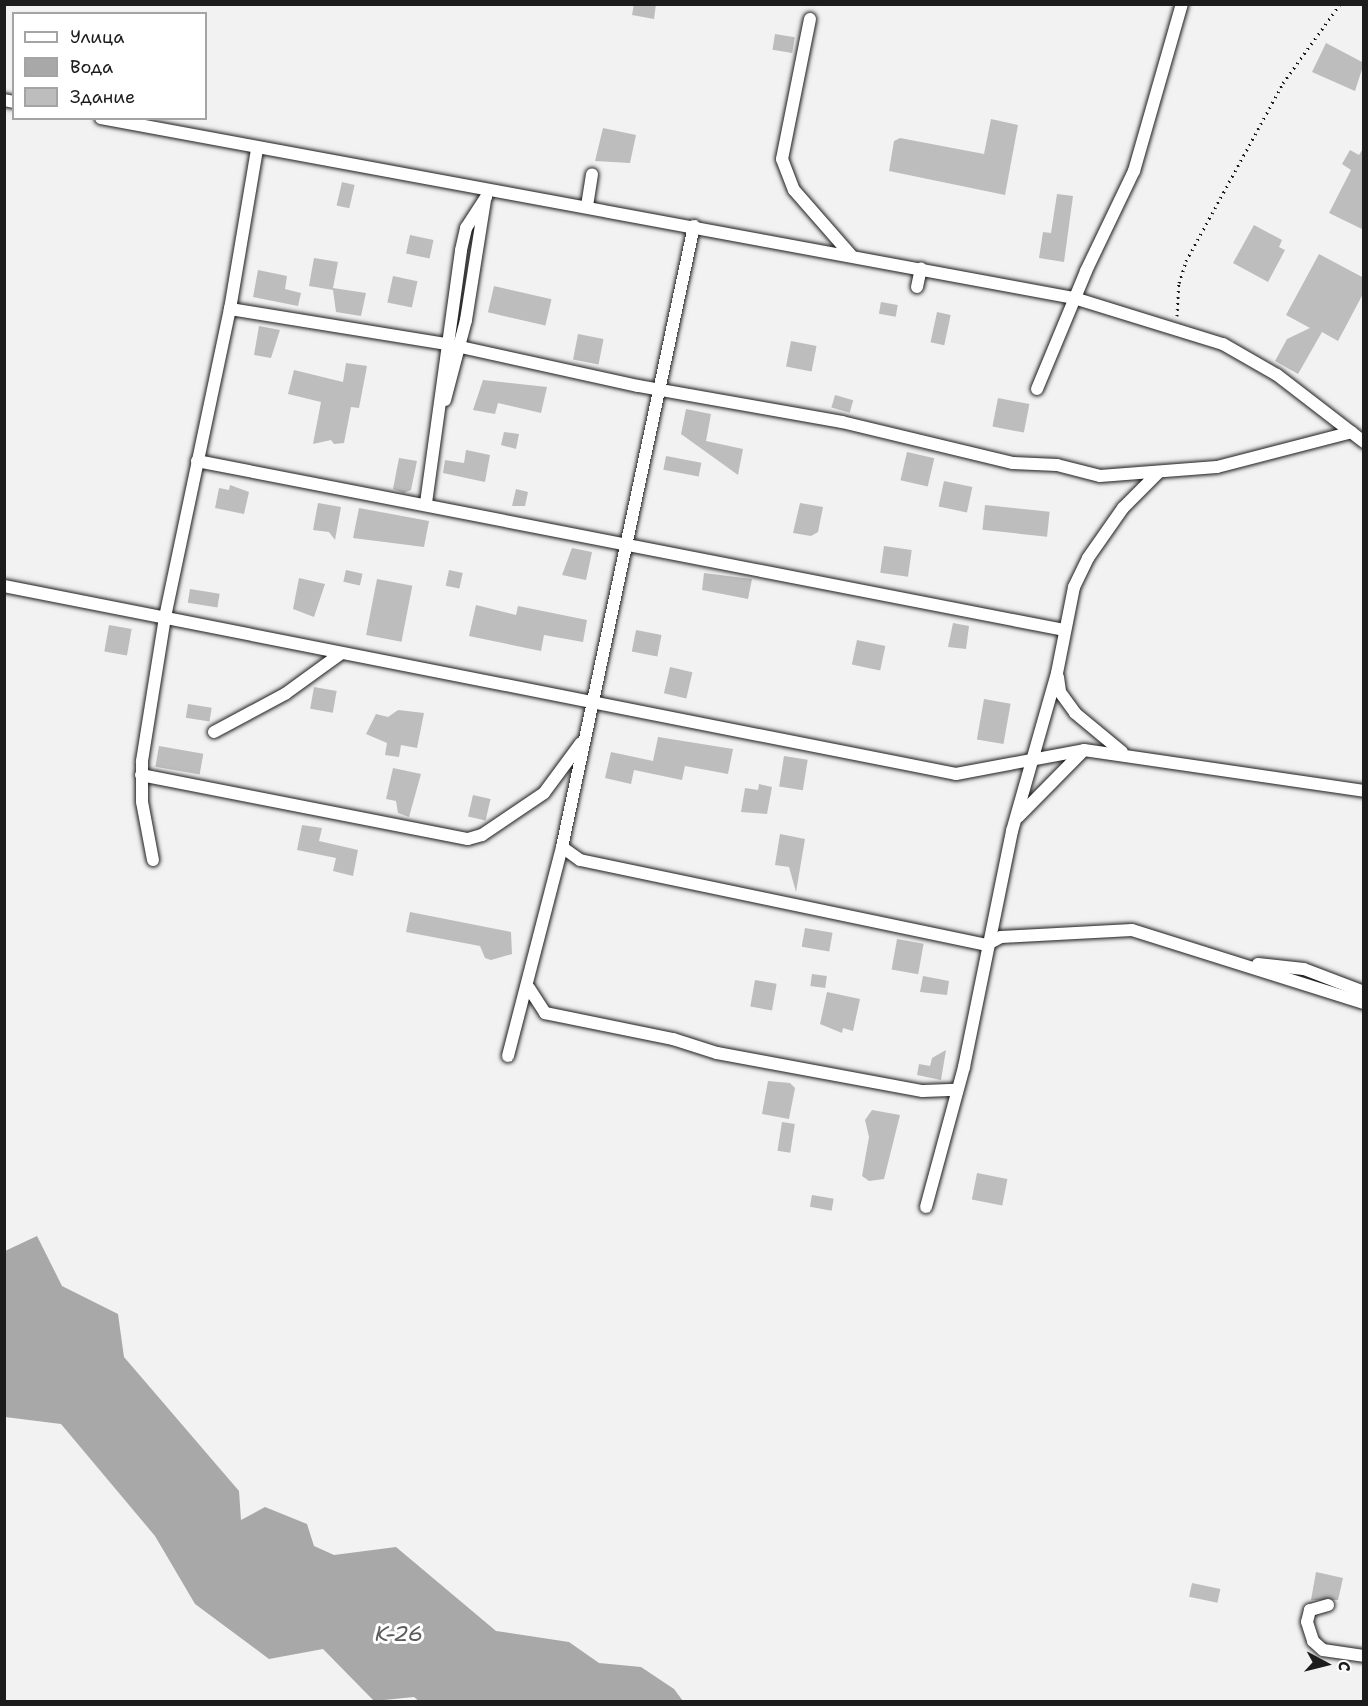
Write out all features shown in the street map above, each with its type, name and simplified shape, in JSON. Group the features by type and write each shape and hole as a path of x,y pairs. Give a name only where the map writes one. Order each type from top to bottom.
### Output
{"street":[{"path":"1037,389 1074,298 1134,171 1182,4"},
{"path":"810,19 782,159 794,190 851,255"},
{"path":"111,120 487,192 587,206 1074,298 1177,327 1258,363 1364,442"},
{"path":"153,860 141,775 165,616 230,309 257,148"},
{"path":"587,206 592,174"},
{"path":"426,503 435,423 466,228 487,192"},
{"path":"435,423 460,347 487,192"},
{"path":"508,1056 528,988 562,847 662,390 694,226"},
{"path":"917,287 921,268"},
{"path":"230,309 447,344 662,390 764,405 1012,463 1057,465 1100,476 1217,467 1352,432"},
{"path":"197,462 426,503 1064,630"},
{"path":"926,1208 964,1067 986,945 1015,821 1057,673 1074,587 1088,558 1123,508 1158,473"},
{"path":"4,586 165,616 340,654 592,704 956,774 1032,757 1084,750 1124,753 1364,791"},
{"path":"214,732 285,694 340,654"},
{"path":"1057,673 1060,692 1075,713 1124,753"},
{"path":"141,775 468,839 482,835 544,793 586,736"},
{"path":"1015,821 1084,750"},
{"path":"562,847 580,860 986,945 1001,937 1120,929 1245,963 1364,1003"},
{"path":"1245,963 1304,969 1364,992"},
{"path":"528,988 545,1013 673,1039 717,1053 923,1091 956,1090"},
{"path":"1328,1605 1310,1610 1307,1622 1313,1641 1323,1650 1364,1656"}],"path":[{"path":"1177,327 1176,302 1186,261 1283,83 1340,4"}],"water":[{"name":"К-26","path":"37,1236 62,1286 118,1314 124,1357 239,1491 241,1520 265,1507 307,1524 314,1546 334,1555 396,1547 496,1631 569,1642 599,1663 641,1667 674,1689 683,1701 420,1702 414,1697 374,1701 323,1649 269,1659 195,1604 155,1536 61,1424 5,1417 5,1251"}],"building":[{"path":"634,4 656,4 654,19 632,15"},
{"path":"775,34 795,37 792,53 772,50"},
{"path":"1326,43 1364,63 1355,91 1312,72"},
{"path":"991,119 1018,125 1005,195 889,171 894,141 900,138 984,154"},
{"path":"603,128 636,135 630,163 595,161"},
{"path":"1364,147 1364,230 1329,213 1351,170 1342,164 1350,150 1359,155"},
{"path":"342,182 355,185 349,208 337,205"},
{"path":"1057,194 1073,196 1064,262 1039,258 1043,232 1051,233"},
{"path":"1254,225 1282,240 1279,247 1285,250 1268,282 1233,263"},
{"path":"410,235 433,240 430,259 406,254"},
{"path":"1319,254 1364,278 1364,292 1338,341 1322,332 1298,374 1275,361 1287,339 1310,328 1286,315"},
{"path":"314,258 338,262 333,288 366,293 361,316 336,312 333,290 309,286"},
{"path":"258,270 287,276 285,289 301,293 298,306 253,297"},
{"path":"393,276 417,281 412,308 387,302"},
{"path":"494,286 551,299 545,326 488,312"},
{"path":"881,302 898,305 896,317 879,314"},
{"path":"937,312 951,315 944,345 931,342"},
{"path":"259,326 280,330 271,358 254,355"},
{"path":"578,334 604,339 599,364 573,360"},
{"path":"791,341 817,346 812,371 786,367"},
{"path":"346,363 367,366 359,408 351,407 344,443 334,444 331,440 313,444 321,402 288,394 294,370 343,382"},
{"path":"483,380 547,387 541,413 498,403 495,414 473,410"},
{"path":"835,395 853,400 850,413 831,407"},
{"path":"998,398 1029,404 1024,433 992,426"},
{"path":"686,409 711,414 706,441 743,449 738,475 681,434"},
{"path":"504,432 519,434 516,449 501,445"},
{"path":"466,450 490,455 485,482 443,473 445,460 464,463"},
{"path":"907,452 934,458 928,487 900,480"},
{"path":"666,456 701,463 699,477 663,470"},
{"path":"399,458 417,461 411,490 404,493 393,489"},
{"path":"944,481 972,487 967,512 939,506"},
{"path":"230,485 249,492 244,514 215,508 219,488 229,490"},
{"path":"516,489 528,492 525,506 512,506"},
{"path":"318,503 341,507 335,540 329,532 313,530"},
{"path":"800,503 823,507 818,532 811,536 793,533"},
{"path":"985,505 1050,512 1047,537 982,530"},
{"path":"359,508 429,521 424,547 353,538"},
{"path":"884,546 912,550 908,577 880,573"},
{"path":"572,548 592,552 586,580 562,575"},
{"path":"346,570 363,574 360,586 343,582"},
{"path":"449,570 463,573 459,589 446,586"},
{"path":"704,573 752,579 748,599 702,590"},
{"path":"299,578 325,584 314,617 293,609"},
{"path":"377,579 412,586 401,642 366,635"},
{"path":"190,589 220,594 217,608 188,603"},
{"path":"476,605 516,615 518,606 587,620 583,642 544,635 541,651 469,636"},
{"path":"953,623 969,626 966,649 948,647"},
{"path":"109,625 132,629 127,656 104,652"},
{"path":"636,630 662,635 657,657 632,652"},
{"path":"857,640 885,646 880,670 852,664"},
{"path":"670,667 692,672 686,698 664,693"},
{"path":"314,687 337,691 333,713 310,709"},
{"path":"984,699 1011,704 1003,744 977,739"},
{"path":"188,704 212,708 210,722 186,718"},
{"path":"398,710 424,713 417,748 401,745 399,757 385,755 387,743 366,734 376,714 388,717"},
{"path":"658,737 733,749 728,774 685,766 682,780 634,770 631,784 605,778 611,752 653,761"},
{"path":"159,746 203,754 200,774 155,767"},
{"path":"784,756 808,760 803,790 779,787"},
{"path":"393,768 421,774 409,817 398,813 396,801 386,799"},
{"path":"759,784 772,787 767,814 741,812 745,788 758,790"},
{"path":"473,795 491,799 486,820 468,816"},
{"path":"302,825 322,828 319,841 358,850 353,876 333,871 336,858 297,850"},
{"path":"780,834 805,839 796,892 789,867 775,865"},
{"path":"410,912 511,932 512,954 491,960 485,958 480,946 406,932"},
{"path":"805,928 833,933 829,952 802,947"},
{"path":"897,939 924,944 918,974 892,970"},
{"path":"812,974 827,976 825,988 810,986"},
{"path":"923,976 949,981 947,995 920,992"},
{"path":"755,980 777,984 772,1010 750,1007"},
{"path":"827,992 860,999 853,1031 843,1028 842,1033 820,1024"},
{"path":"946,1050 941,1080 917,1075 919,1064 930,1066 932,1058"},
{"path":"768,1081 790,1083 795,1088 789,1119 762,1114"},
{"path":"872,1110 900,1115 884,1179 869,1181 862,1176 869,1137 865,1120"},
{"path":"782,1122 795,1124 790,1153 777,1151"},
{"path":"977,1173 1007,1179 1002,1205 972,1200"},
{"path":"812,1195 834,1199 832,1211 810,1207"},
{"path":"1316,1572 1343,1578 1338,1600 1311,1600"},
{"path":"1192,1583 1220,1589 1217,1603 1189,1597"}]}
